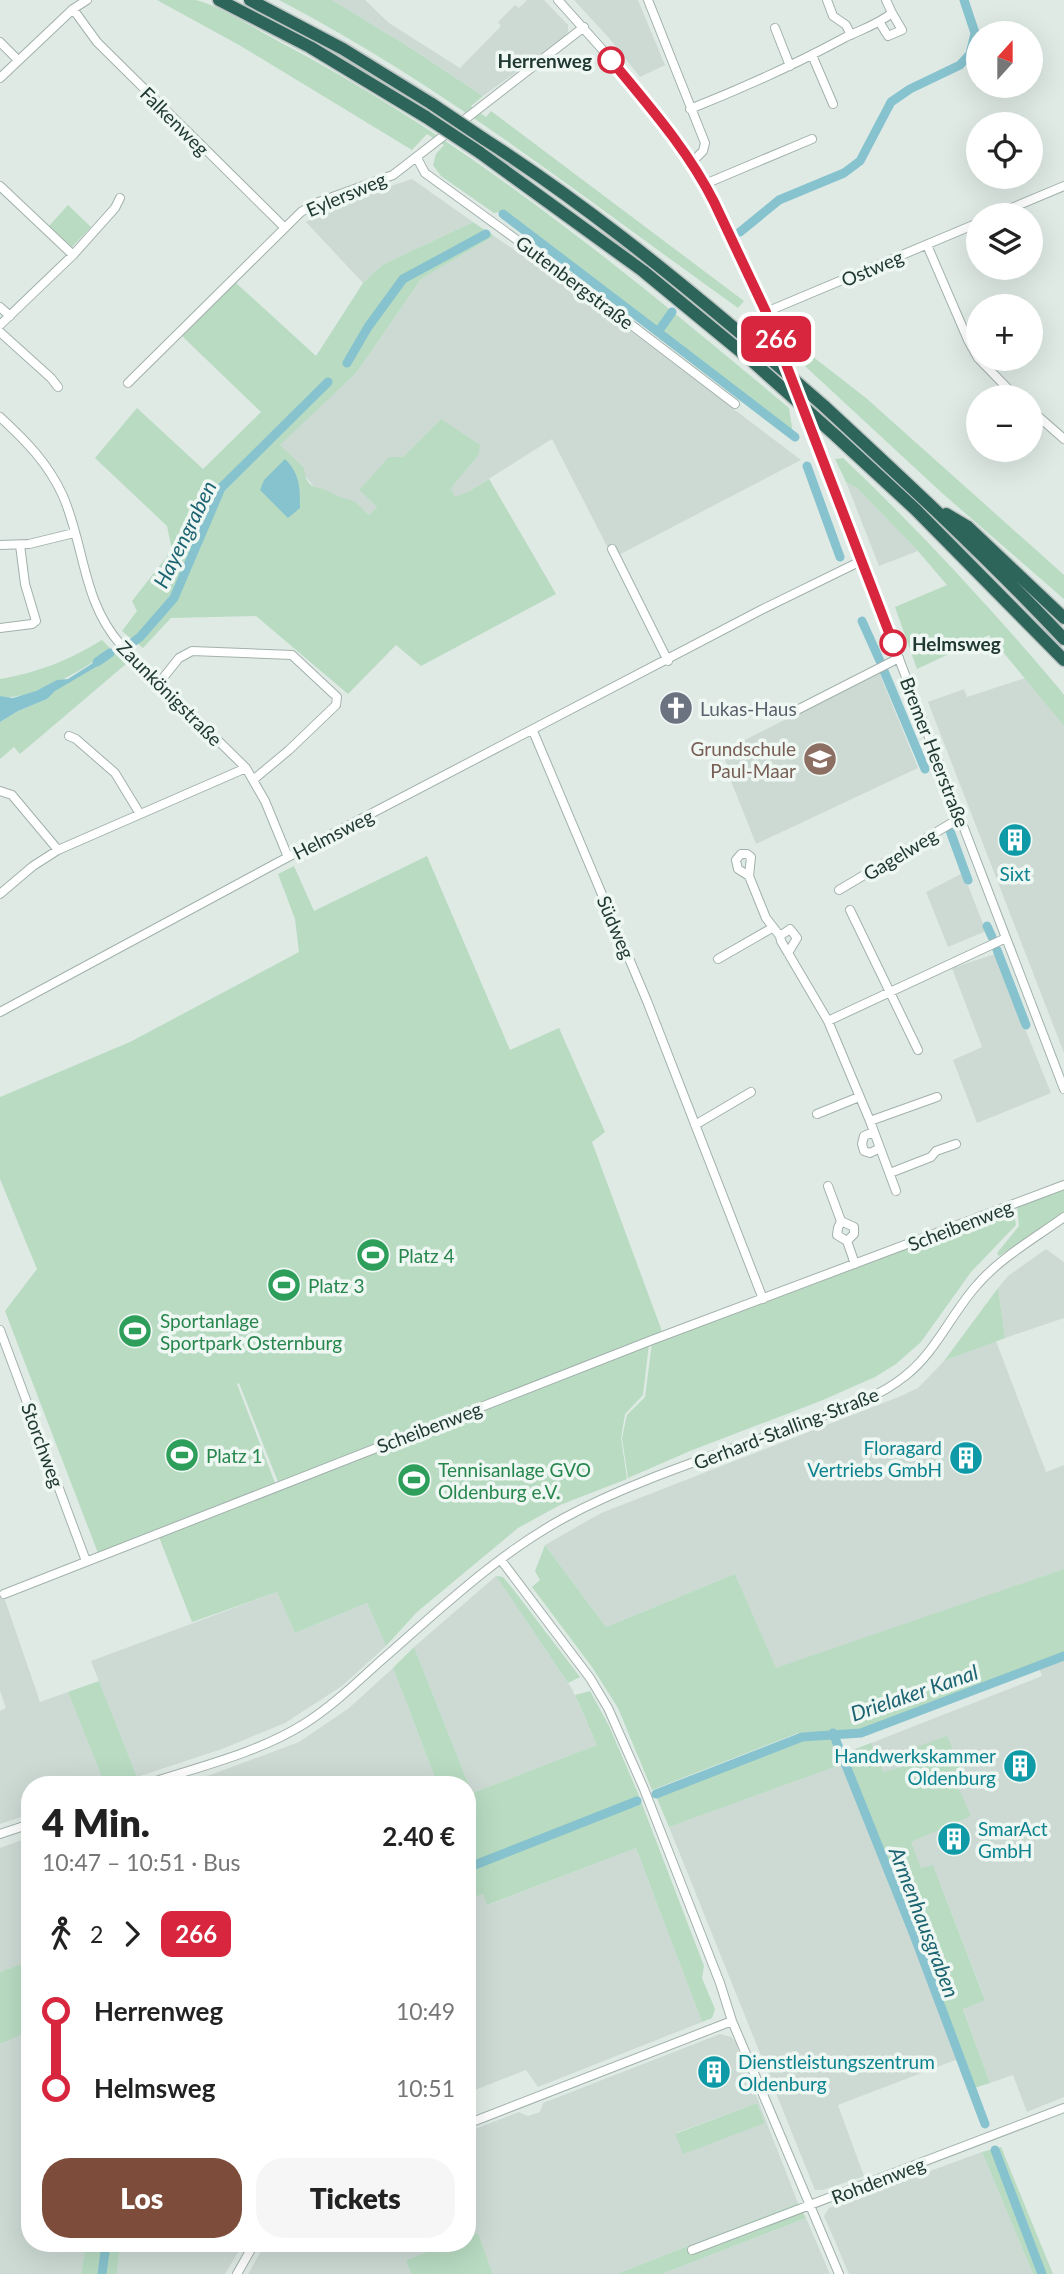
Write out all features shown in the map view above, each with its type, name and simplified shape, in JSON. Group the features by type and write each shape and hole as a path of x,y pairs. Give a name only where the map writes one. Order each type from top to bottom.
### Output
{"highway":[{"path":"219,0 310,47 426,117 479,152 643,271 751,360 836,436 916,510 1063,659"},
{"path":"250,0 343,49 432,104 610,229 703,302 824,406 934,507 1064,639"},
{"path":"934,507 968,527 1064,618"}],"street":[{"path":"0,78 72,9 87,0"},
{"name":"Bremer Heerstraße","path":"558,0 584,27 691,163 705,184 766,312 1064,1089"},
{"path":"648,0 705,143 703,151 691,163"},
{"path":"827,0 833,16 846,25 851,35"},
{"path":"880,23 888,36 902,30 886,0"},
{"name":"Falkenweg","path":"72,9 97,42 285,228"},
{"path":"690,109 790,66 880,23 892,13"},
{"name":"Eylersweg","path":"128,383 301,212 393,174 584,27"},
{"path":"775,28 790,66"},
{"path":"0,42 18,60"},
{"path":"812,55 833,104"},
{"path":"705,184 812,139"},
{"name":"Gutenbergstraße","path":"417,158 425,173 558,269 736,404"},
{"path":"0,186 73,256"},
{"path":"1024,203 1064,186"},
{"path":"0,324 73,256 115,208 120,198"},
{"name":"Ostweg","path":"766,312 966,228"},
{"path":"927,245 966,335"},
{"path":"0,307 10,316"},
{"path":"0,332 58,387"},
{"path":"991,371 1005,385"},
{"name":"Zaunkönigstraße","path":"0,417 38,454 52,474 64,499 91,598 100,615 117,640 246,768 265,801 288,857"},
{"path":"1043,421 1064,439"},
{"path":"0,545 20,545 74,533"},
{"path":"0,628 36,621 26,584 20,545"},
{"path":"612,549 667,661"},
{"name":"Helmsweg","path":"0,1012 288,857 861,561"},
{"path":"159,683 179,657 192,651 292,654 337,697 336,705 253,780"},
{"path":"793,712 899,658"},
{"name":"Südweg","path":"533,731 647,1001 763,1298"},
{"path":"69,736 115,773 140,814"},
{"path":"0,894 33,866 58,850 246,768"},
{"path":"0,791 12,795 58,850"},
{"name":"Gagelweg","path":"839,890 960,818"},
{"path":"749,876 766,918 780,936 828,1021 896,1191"},
{"path":"850,910 919,1050"},
{"path":"718,960 772,928"},
{"path":"780,936 790,929 797,938 788,953"},
{"path":"828,1021 1006,938"},
{"path":"695,1125 751,1092"},
{"path":"817,1114 859,1097"},
{"path":"870,1121 937,1097"},
{"path":"873,1132 864,1136 864,1152 870,1153 880,1148"},
{"path":"890,1173 956,1144"},
{"name":"Scheibenweg","path":"4,1594 763,1298 1064,1185"},
{"path":"828,1186 841,1221 837,1235 847,1241 855,1264"},
{"name":"Gerhard-Stalling-Straße","path":"170,1776 255,1747 302,1725 341,1696 450,1599 532,1536 587,1506 885,1390 907,1375 930,1350 961,1304 987,1274 1064,1217"},
{"path":"841,1221 854,1227 854,1234 847,1241"},
{"name":"Storchweg","path":"0,1330 86,1561"},
{"path":"501,1560 590,1678 608,1708 644,1789 716,1972 732,2021 839,2274"},
{"path":"0,1834 21,1827"},
{"path":"476,2121 732,2021"},
{"name":"Rohdenweg","path":"692,2250 1064,2108"},
{"path":"237,2274 249,2252"}],"shaded area":[{"path":"332,0 365,0 389,23 460,68 501,26 498,22 515,5 519,8 527,0 544,0 568,25 568,32 483,96"},
{"path":"574,0 638,0 665,65 640,77"},
{"path":"412,179 473,222 382,265 363,283 306,222 327,207"},
{"path":"494,236 612,317 801,460 613,558 552,439 455,498 451,488 478,456 441,419 403,457 359,490 377,507 369,515 353,501 316,489 279,444 357,372 421,279"},
{"path":"846,482 857,488 918,551 879,566"},
{"name":"Grundschule Paul-Maar","path":"879,672 918,768 756,844 731,781 723,751"},
{"path":"1025,678 1064,726 1064,1053 928,702 964,689 967,697"},
{"path":"963,873 986,931 948,947 926,892"},
{"path":"995,954 1051,1093 977,1123 953,1060 982,1047 952,968"},
{"path":"1046,1249 1064,1262 1064,1318 1005,1338 998,1288 1008,1276"},
{"path":"996,1341 1046,1472 1064,1465 1064,1569 776,1669 735,1574 606,1627 545,1545 601,1513 901,1396 918,1388 944,1361"},
{"path":"496,1576 572,1689 597,1745 476,1791 476,1776 465,1776 414,1647"},
{"path":"277,1592 295,1633 367,1603 386,1646 342,1686 285,1723 222,1749 140,1776 137,1776 91,1661"},
{"path":"4,1597 40,1702 68,1692 101,1776 21,1776 21,1817 0,1824 0,1711 6,1708 0,1691 0,1598"},
{"path":"1064,1659 1064,2097 1027,2112 1013,2075 990,2083 963,2008 985,1999 933,1865 921,1869 843,1754 1042,1676 1039,1668"},
{"path":"393,1668 435,1776 207,1776 299,1742 349,1708"},
{"path":"843,1764 958,2059 838,2105 864,2176 823,2190 815,2190 669,1827"},
{"path":"21,1840 21,1964 0,1972 0,1848"},
{"path":"636,1848 702,2022 538,2087 526,2070 476,2089 476,1897 483,1894 488,1905"},
{"path":"720,2034 731,2037 735,2041 798,2203 617,2274 493,2274 476,2234 476,2129 519,2112 528,2116 540,2112 543,2103","holes":["757,2103 765,2123 683,2153 676,2133"]},
{"path":"21,2035 21,2252 85,2252 81,2274 0,2274 0,2044"},
{"path":"982,2152 1033,2274 849,2274 824,2216 829,2208"},
{"path":"806,2218 830,2274 662,2274"},
{"path":"119,2252 238,2252 225,2274 117,2274"},
{"path":"260,2252 428,2252 406,2260 411,2274 248,2274"}],"green space":[{"path":"157,0 195,0 223,11 345,78 478,163 605,258 789,408 793,434 504,211 494,213 441,176 433,165 436,154 444,145 427,134 412,150 239,45"},
{"path":"279,0 332,0 409,47 483,96 471,106 486,117 491,111 744,301 738,308 457,107 340,33"},
{"path":"68,205 91,227 72,247 49,226"},
{"path":"473,222 494,236 421,279 357,372 280,445 304,468 310,484 353,501 369,515 377,507 359,490 389,457 403,457 441,419 480,445 478,456 451,488 455,497 489,479 556,594 421,666 396,645 348,694 256,616 171,618 143,648 122,631 137,611 132,601 172,550 167,526 95,458 137,408 203,469 261,412 181,335 235,282 316,356 363,283 382,265"},
{"path":"794,342 866,398 1064,575 1064,599 942,493 806,367"},
{"path":"843,458 955,572 1061,691 1064,695 1064,726 989,635 917,669 895,607 947,585 857,488 846,482 835,459"},
{"path":"102,640 126,664 20,754 14,747 0,759 0,722 47,699 55,690 96,667 105,658 100,657 66,678 23,695 0,696 0,679 53,665"},
{"path":"427,856 510,1050 559,1028 605,1132 592,1142 663,1334 278,1482 239,1383 237,1384 275,1483 98,1553 5,1311 37,1269 0,1179 0,1097 130,1042 299,952 295,919 278,874 294,866 314,911"},
{"path":"1064,1188 1064,1212 999,1256 997,1253 1019,1226 1017,1206"},
{"path":"1013,1207 1016,1225 971,1272 921,1342 896,1364 875,1377 823,1400 628,1478 622,1438 627,1415 645,1397 652,1343"},
{"path":"998,1288 1005,1338 944,1361"},
{"path":"649,1344 643,1395 625,1414 621,1438 627,1479 560,1505 518,1528 417,1612 386,1646 367,1603 295,1633 277,1592 192,1622 159,1537"},
{"path":"545,1545 606,1627 735,1574 776,1668 1064,1569 1064,1652 861,1730 798,1733 652,1790 618,1708 592,1667 532,1587 540,1580 535,1571"},
{"path":"496,1576 503,1577 513,1589 580,1677 568,1683"},
{"path":"414,1647 465,1776 435,1776 393,1668"},
{"path":"99,1681 137,1776 101,1776 68,1692"},
{"path":"590,1691 609,1726 637,1791 704,1966 702,1978 715,2009 712,2018 702,2022 636,1848 487,1905 483,1894 476,1897 476,1791 597,1745 575,1695"},
{"path":"947,1736 963,1774 954,1778 971,1816 911,1842 921,1868 933,1865 985,2000 963,2009 990,2083 974,2088 916,1934 843,1754 871,1743 883,1772 906,1766 902,1752"},
{"path":"832,1737 843,1764 669,1827 656,1796 803,1739"},
{"path":"21,1964 21,2035 0,2044 0,1972"},
{"path":"757,2103 765,2123 683,2154 675,2134"},
{"path":"1001,2147 1053,2274 1033,2274 982,2152"},
{"path":"798,2203 806,2218 662,2274 617,2274"},
{"path":"476,2234 493,2274 411,2274 406,2260 428,2252 476,2252"},
{"path":"85,2252 119,2252 117,2274 81,2274"}],"water":[{"path":"285,459 296,476 300,494 300,508 288,518 260,490 264,480"},
{"path":"104,656 106,658 96,667 55,691 47,699 0,722 0,696 13,698 36,691 57,680 68,679"}],"waterway":[{"name":"Hayengraben","path":"740,232 779,200 844,173 860,161 891,102 910,89 960,65 970,54 975,33 964,0"},
{"name":"Hayengraben","path":"503,214 658,332 672,312"},
{"name":"Hayengraben","path":"347,363 368,327 403,279 486,234"},
{"path":"658,332 795,437"},
{"name":"Hayengraben","path":"132,643 174,598 221,488 328,382"},
{"path":"807,466 840,557"},
{"path":"862,621 880,661"},
{"name":"Hayengraben","path":"97,662 110,653"},
{"path":"884,671 925,769"},
{"path":"949,828 968,880"},
{"path":"987,926 992,937"},
{"path":"997,950 1026,1025"},
{"name":"Drielaker Kanal","path":"656,1794 802,1737 861,1733 1064,1656"},
{"name":"Armenhausgraben","path":"833,1733 914,1935 985,2124"},
{"name":"Drielaker Kanal","path":"476,1864 637,1801"},
{"name":"Armenhausgraben","path":"995,2150 1042,2274"},
{"name":"Drielaker Kanal","path":"102,2274 105,2252"}],"bus line":[{"name":"266","path":"611,60 674,138 714,202 766,312 893,643"}],"place":[{"name":"Herrenweg","path":"611,60"},
{"name":"Helmsweg","path":"893,643"},
{"name":"Lukas-Haus","path":"676,708"},
{"name":"Grundschule Paul-Maar","path":"820,759"},
{"name":"Sixt","path":"1015,840"},
{"name":"Platz 4","path":"373,1255"},
{"name":"Platz 3","path":"284,1285"},
{"name":"Sportanlage Sportpark Osternburg","path":"135,1331"},
{"name":"Platz 1","path":"182,1455"},
{"name":"Floragard Vertriebs GmbH","path":"966,1458"},
{"name":"Tennisanlage GVO Oldenburg e.V.","path":"414,1480"},
{"name":"Handwerkskammer Oldenburg","path":"1020,1766"},
{"name":"SmarAct GmbH","path":"954,1839"},
{"name":"Dienstleistungszentrum Oldenburg","path":"714,2072"}]}
